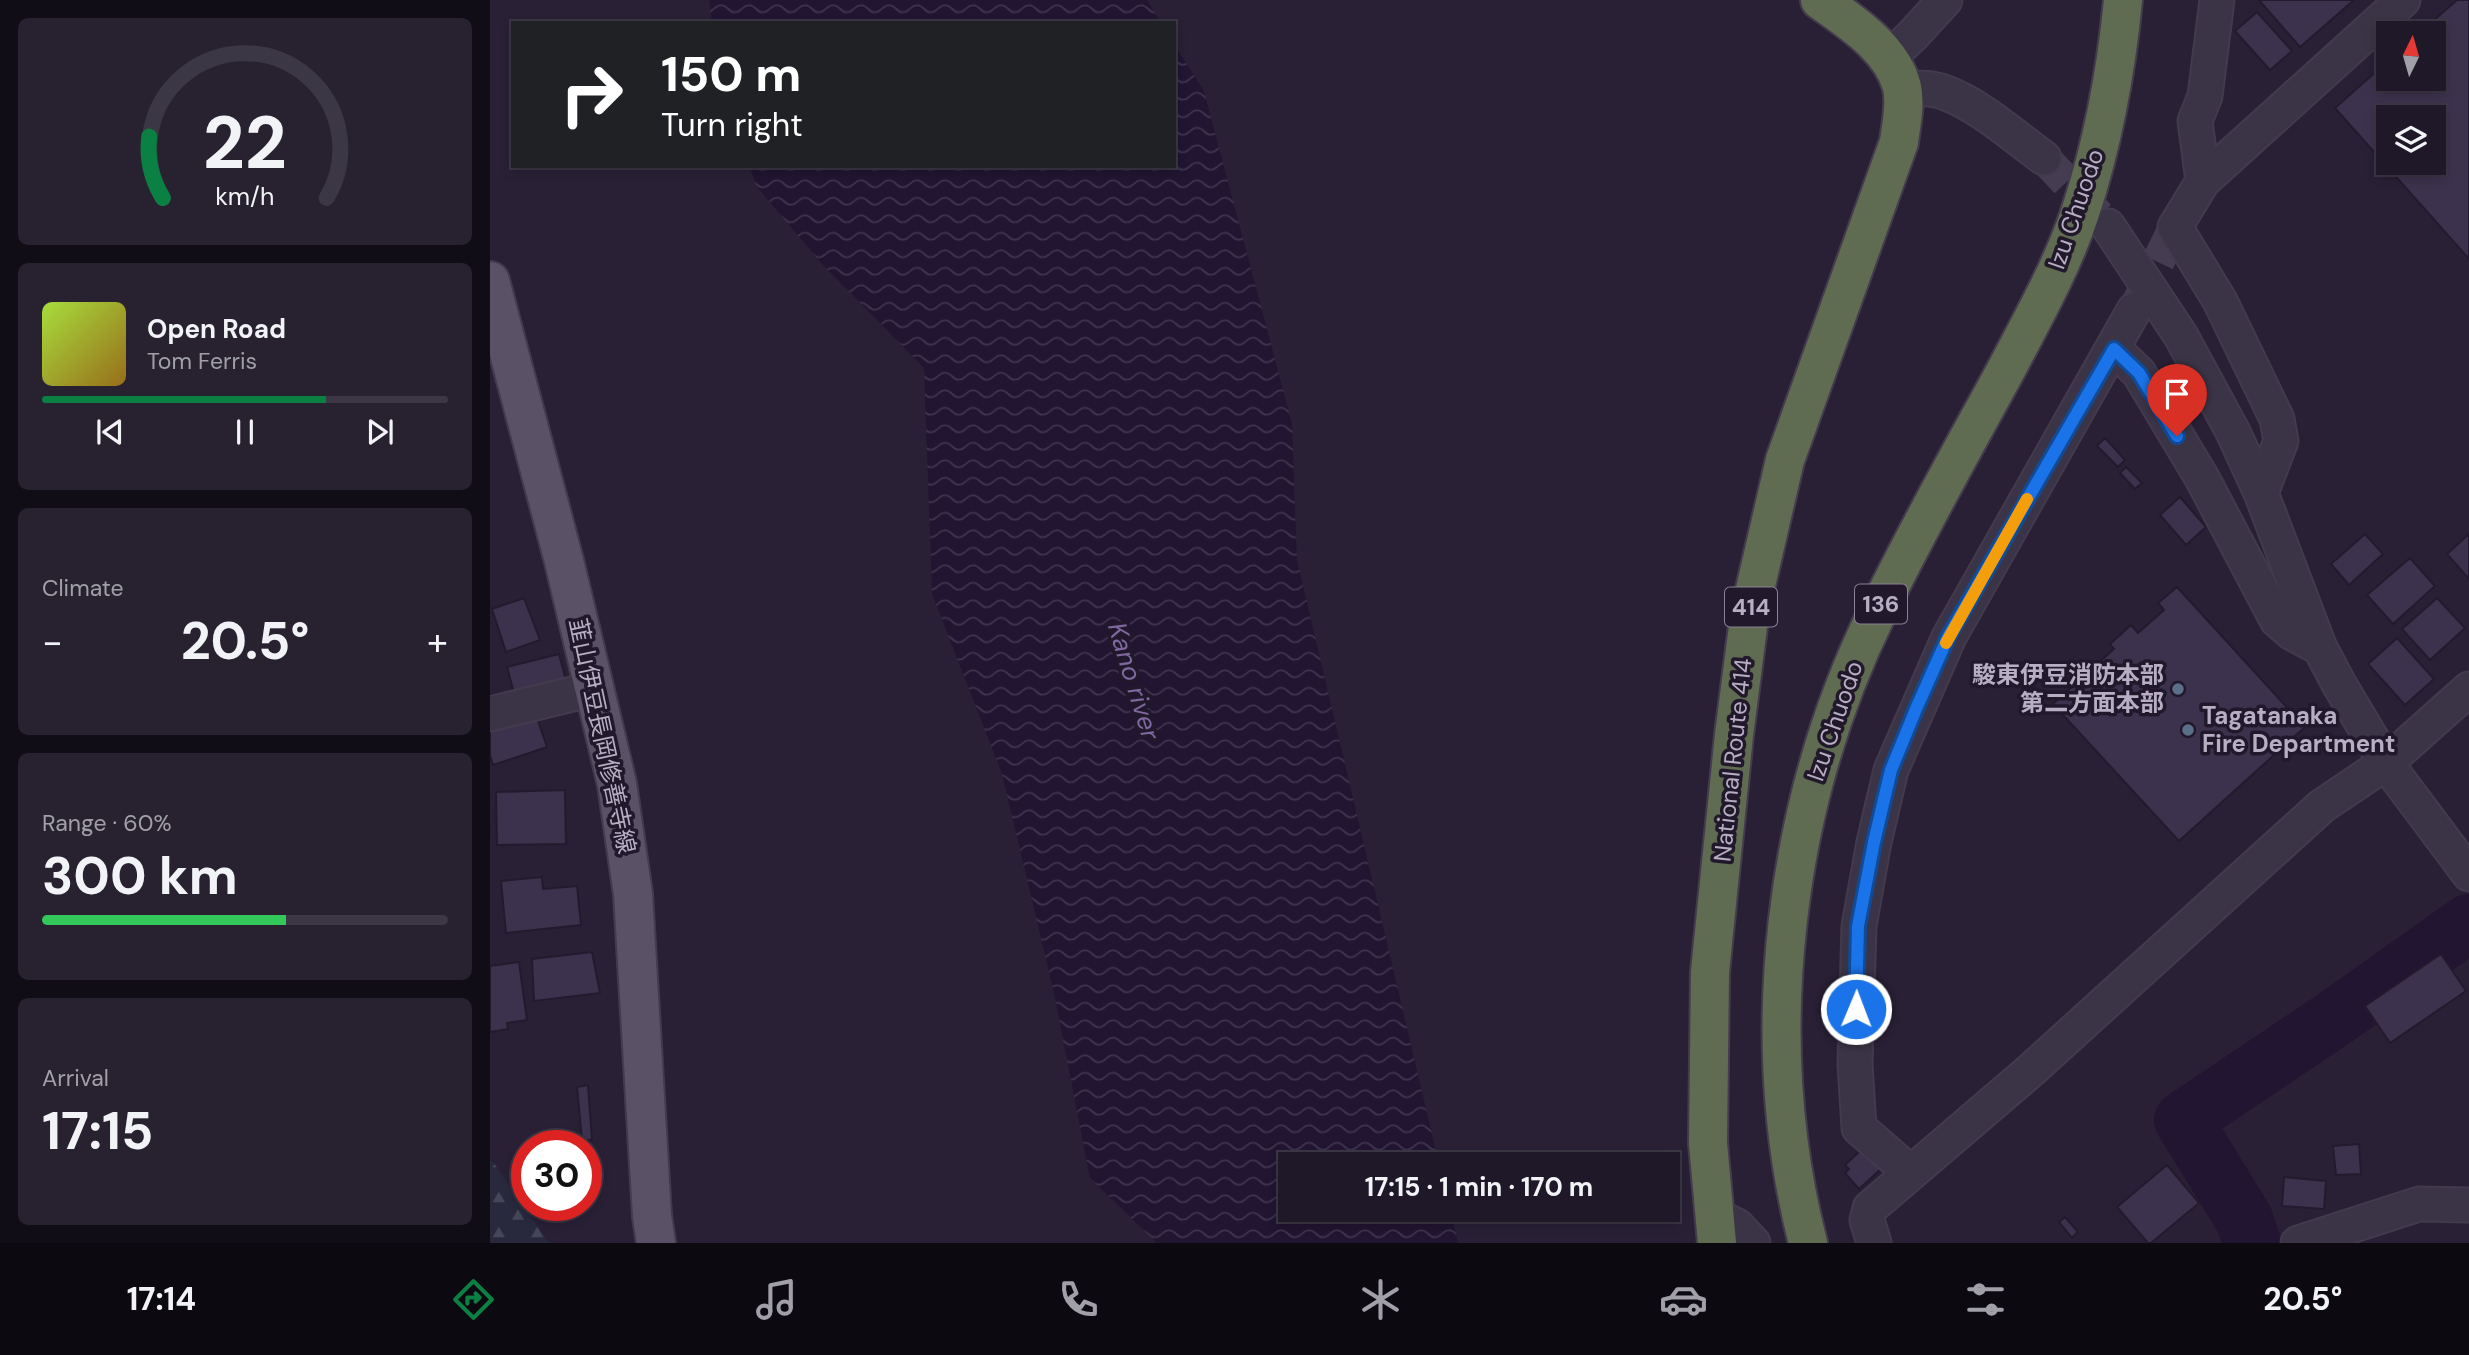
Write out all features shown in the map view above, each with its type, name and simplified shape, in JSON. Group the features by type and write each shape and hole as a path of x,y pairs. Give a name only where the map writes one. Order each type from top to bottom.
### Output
{"highway":[{"name":"Izu Chuodo","path":"1790,1243 1774,1160 1764,1029 1770,930 1777,871 1794,787 1812,723 1836,661 2015,315 2062,209 2093,95 2106,0"},
{"name":"Izu Chuodo","path":"1808,1243 1791,1158 1784,1091 1783,1029 1786,942 1794,875 1810,793 1837,706 1877,612 2031,321 2059,265 2079,216 2111,99 2123,0"},
{"path":"1831,8 1896,73"},
{"name":"National Route 414","path":"1716,1229 1708,1143 1710,972 1734,735 1750,611 1785,460 1899,142 1903,113 1896,73"}],"main road":[{"name":"韮山伊豆長岡修善寺線","path":"490,286 564,561 617,784 633,894 656,1243"}],"street":[{"path":"1945,0 1912,36 1896,73 1926,88 1947,93 1977,110 2043,158"},
{"path":"2203,181 2195,121 2205,96 2217,0"},
{"path":"2261,493 2281,441 2277,419 2220,301 2175,227 2203,181 2403,0"},
{"path":"2108,226 2181,336 2233,432 2261,493 2320,648 2339,684 2386,763 2469,874"},
{"path":"1911,1172 1860,1128 1855,1064 1858,926 1891,770 1948,637 2134,310"},
{"path":"2114,349 2139,373 2188,455 2277,620 2292,633 2320,648"},
{"path":"490,714 593,689"},
{"path":"1874,1243 1867,1220 1870,1208 2030,1071 2322,806 2386,763 2469,689"},
{"path":"2298,1243 2418,1204 2469,1205"},
{"path":"1716,1229 1737,1226 1753,1243"}],"green space":[{"path":"490,1160 511,1188 511,1221 534,1221 549,1243 490,1243"}],"water":[{"path":"709,0 1147,0 1160,21 712,21"},
{"name":"Kano river","path":"1176,47 1204,91 1292,424 1297,560 1436,1152 1278,1152 1278,1222 1453,1222 1458,1243 1157,1243 1090,1178 1054,993 1002,774 932,594 924,368 821,263 757,187 750,168 1176,168"}],"building":[{"path":"2259,0 2354,0 2300,47"},
{"path":"2457,0 2469,0 2469,259 2394,175 2446,175 2446,105 2376,105 2376,154 2335,108 2376,72 2376,91 2446,91 2446,21 2433,21"},
{"path":"2257,12 2292,51 2270,70 2235,31"},
{"path":"2105,438 2125,460 2118,467 2097,446"},
{"path":"2126,467 2142,483 2135,489 2120,473"},
{"path":"2180,497 2206,527 2186,545 2160,515"},
{"path":"2365,534 2383,554 2349,585 2331,564"},
{"path":"2469,534 2469,579 2447,554"},
{"path":"2410,558 2435,586 2393,624 2367,595"},
{"path":"2177,587 2305,727 2179,841 2053,704 2114,649 2110,644 2131,625 2138,633 2164,610 2158,603"},
{"path":"524,598 540,640 506,652 492,609"},
{"path":"2437,598 2465,628 2430,660 2402,629"},
{"path":"2397,638 2434,679 2405,705 2368,664"},
{"path":"559,654 566,680 514,693 507,667"},
{"path":"534,709 547,747 493,765 490,755 490,723"},
{"path":"565,790 566,844 497,845 496,792"},
{"path":"542,877 543,889 577,886 581,925 506,933 501,881"},
{"path":"592,952 600,993 534,1001 532,959"},
{"path":"2441,954 2466,991 2390,1043 2365,1006"},
{"path":"519,962 527,1020 507,1023 508,1029 490,1032 490,966"},
{"path":"588,1085 591,1130 581,1130 577,1087"},
{"path":"2359,1144 2361,1174 2336,1175 2333,1146"},
{"path":"1862,1149 1881,1169 1859,1189 1845,1173 1849,1169 1845,1165"},
{"path":"2167,1165 2199,1203 2148,1243 2117,1207"},
{"path":"2284,1177 2326,1181 2324,1209 2282,1206"},
{"path":"2065,1217 2078,1232 2072,1238 2059,1222"}],"waterway":[{"path":"2252,1243 2244,1219 2183,1120 2335,1018 2469,923"}],"tunnel":[{"path":"2044,158 2099,216"},
{"path":"2136,307 2175,227"}],"slow traffic":[{"path":"1946,643 2027,499"}],"place":[{"name":"駿東伊豆消防本部 第二方面本部","path":"2178,689"},
{"name":"Tagatanaka Fire Department","path":"2188,730"}],"route":[{"path":"1856,1009 1858,926 1891,770 1948,637 2114,349 2139,373 2177,436"}]}
